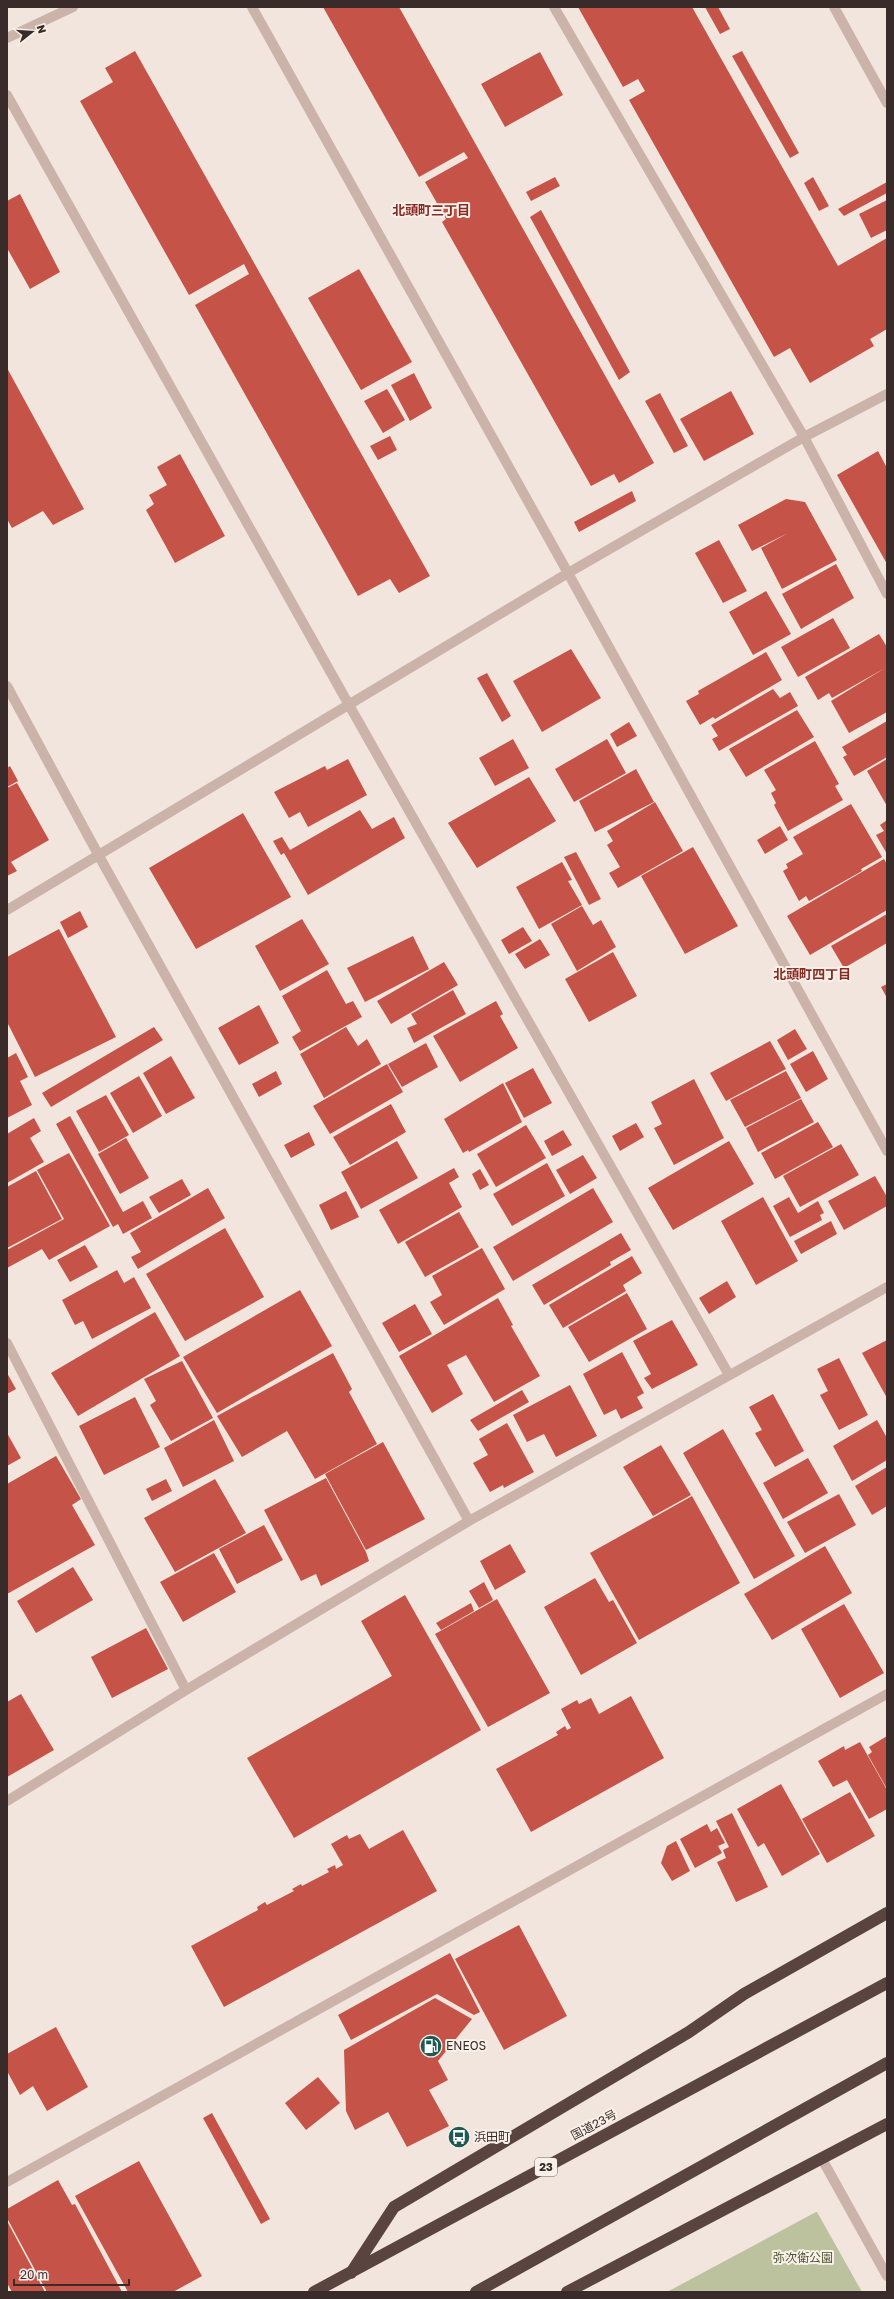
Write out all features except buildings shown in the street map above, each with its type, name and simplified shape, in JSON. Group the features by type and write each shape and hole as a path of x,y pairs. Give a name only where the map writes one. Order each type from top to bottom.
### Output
{"highway":[{"path":"350,2273 394,2207 689,2032 744,1994 887,1913"},
{"name":"国道23号","path":"314,2292 887,1983"},
{"path":"476,2292 789,2116 887,2063"},
{"path":"567,2292 887,2124"}],"street":[{"path":"7,38 73,7"},
{"path":"252,7 568,573 887,1151"},
{"path":"554,7 804,437 887,594"},
{"path":"834,7 887,103"},
{"path":"7,95 349,705 729,1375"},
{"path":"7,910 568,573 804,437 887,394"},
{"path":"7,686 99,856 469,1521"},
{"path":"7,1801 186,1690 469,1521 887,1287"},
{"path":"7,1343 186,1690"},
{"path":"7,2182 887,1694"},
{"path":"822,2159 887,2276"}],"green space":[{"name":"弥次衛公園","path":"816,2212 862,2292 667,2292"}],"place":[{"name":"ENEOS","path":"431,2046"},
{"name":"浜田町","path":"459,2137"}],"district":[{"name":"北頭町三丁目","path":"431,210"},
{"name":"北頭町四丁目","path":"812,974"}]}
